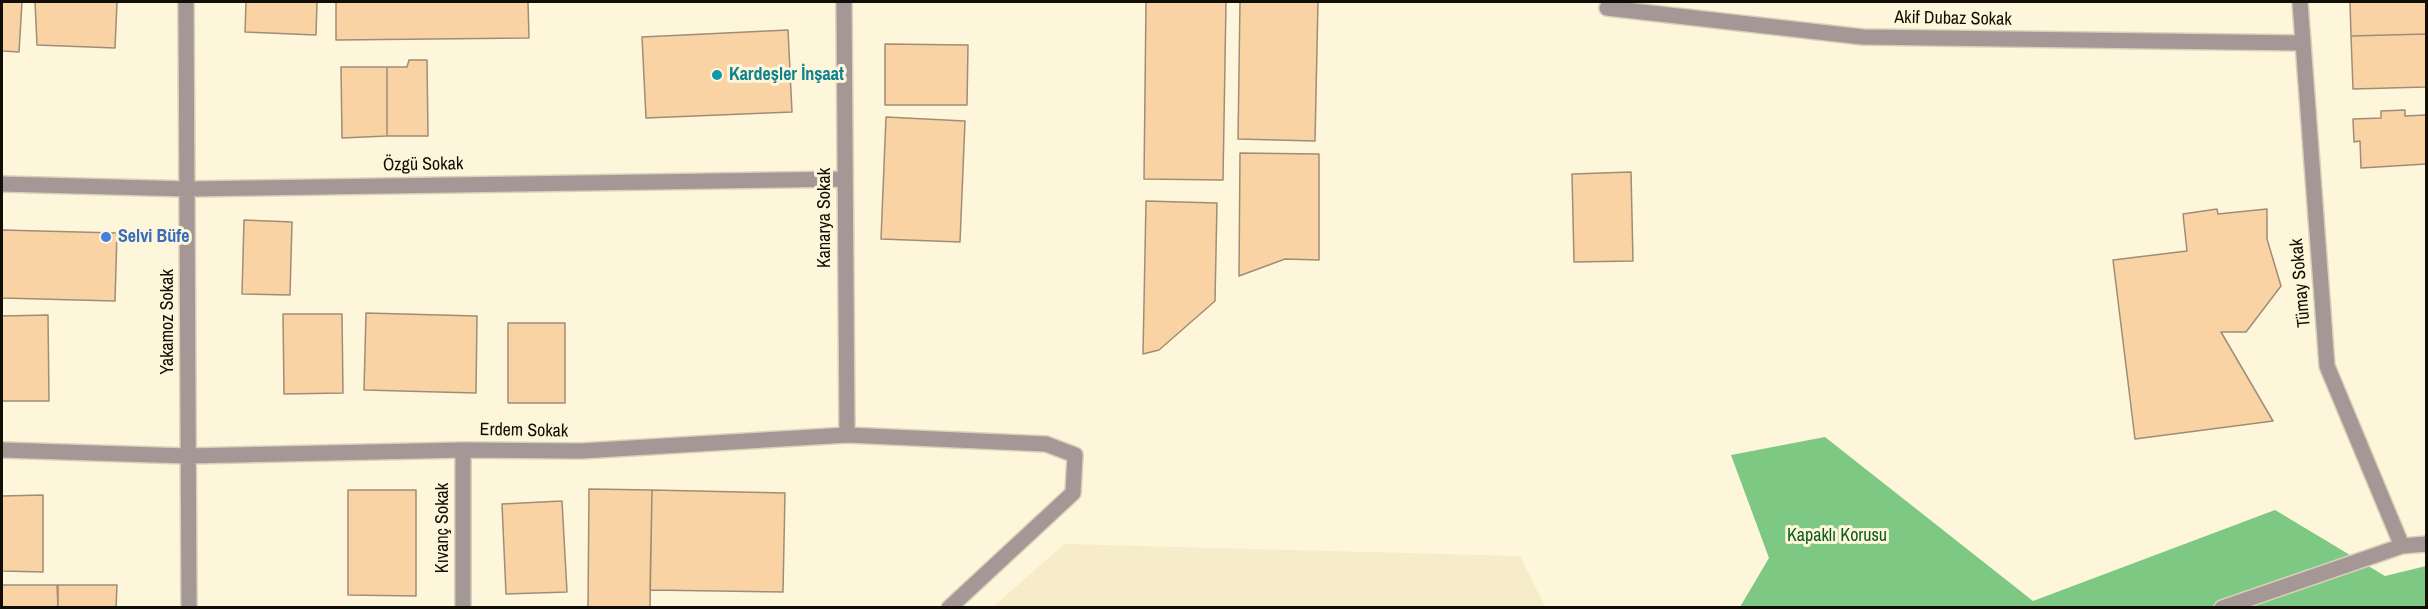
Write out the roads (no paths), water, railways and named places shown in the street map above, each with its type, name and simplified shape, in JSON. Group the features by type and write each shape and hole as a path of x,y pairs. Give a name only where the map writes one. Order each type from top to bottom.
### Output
{"street":[{"name":"Yakamoz Sokak","path":"186,2 189,608"},
{"name":"Kanarya Sokak","path":"843,2 847,435"},
{"name":"Tümay Sokak","path":"2300,2 2301,43 2327,366 2402,546"},
{"name":"Akif Dubaz Sokak","path":"1607,8 1863,38 2301,43"},
{"name":"Özgü Sokak","path":"2,184 188,189 845,179"},
{"name":"Erdem Sokak","path":"2,450 187,456 463,450 581,451 847,435 1046,444 1075,455 1073,493 949,608"},
{"name":"Kıvanç Sokak","path":"463,450 463,608"},
{"path":"2222,608 2402,546 2427,543"}],"place":[{"name":"Kardeşler İnşaat","path":"717,75"},
{"name":"Selvi Büfe","path":"106,237"}],"park label":[{"name":"Kapaklı Korusu","path":"1837,536"}]}
